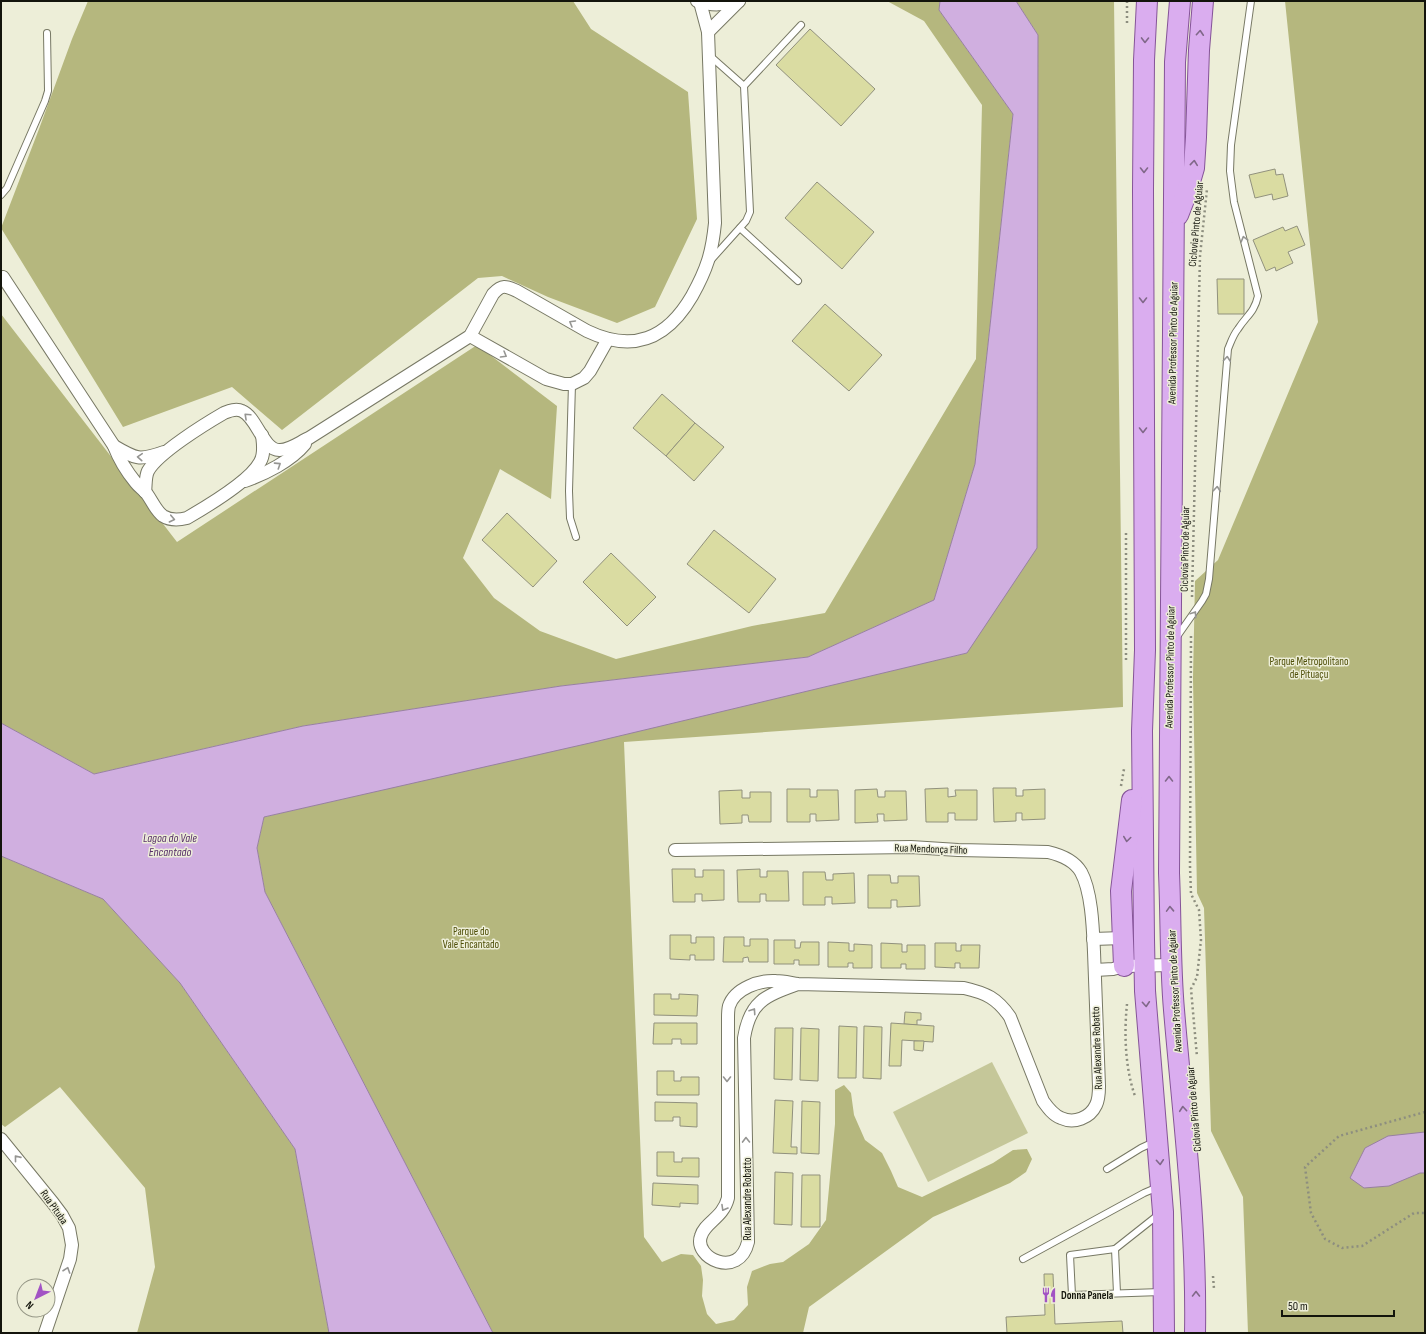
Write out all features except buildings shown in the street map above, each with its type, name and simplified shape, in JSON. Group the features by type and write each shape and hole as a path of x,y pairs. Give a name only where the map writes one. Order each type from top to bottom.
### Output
{"main road":[{"path":"1147,1 1144,60 1143,190 1145,650 1142,731 1144,965 1163,1212 1165,1291 1164,1333"},
{"name":"Avenida Professor Pinto de Aguiar","path":"1180,1 1175,62 1169,873 1174,1008 1192,1207 1196,1291 1196,1333"},
{"path":"1174,226 1187,192 1194,168 1199,50 1203,1"},
{"path":"1124,966 1121,891 1122,874 1142,731"}],"street":[{"path":"699,1 706,4 723,5 739,1"},
{"path":"146,492 146,479 148,471 167,451 224,413 234,410 242,411 250,417 267,443 278,450 289,448 309,438 470,336 493,294 498,289 503,287 509,287 587,331 608,339 629,342 643,340 657,334 671,324 683,311 708,262 713,244 715,223 708,32 699,1"},
{"path":"708,32 739,1"},
{"path":"1,294 2,274"},
{"path":"2,274 114,446 118,456 133,478 146,492 157,511 170,520 178,520 195,513 244,482 261,476 298,452 309,438"},
{"path":"470,336 546,379 564,384 572,384 584,378 590,371 608,339"},
{"path":"244,482 261,462 263,449 262,435"},
{"path":"114,446 131,456 140,458 151,457 167,451"},
{"name":"Rua Mendonça Filho","path":"675,850 911,847 958,850 1048,852 1062,856 1072,862 1080,871 1085,882 1092,914 1095,970"},
{"path":"1093,939 1123,938"},
{"path":"1095,970 1113,969 1124,966 1172,965"},
{"name":"Rua Alexandre Robatto","path":"798,984 774,993 760,1002 751,1013 746,1024 744,1038 748,1242 746,1250 733,1262 716,1261 709,1257 704,1251 700,1242 701,1236 706,1228 723,1211 728,1198 728,1018 730,1005 734,997 741,991 752,985 768,981 776,981 798,984 964,988 981,992 995,999 1010,1017 1043,1101 1052,1112 1062,1119 1074,1121 1082,1119 1088,1115 1096,1106 1099,1097 1095,970"},
{"name":"Rua Pituba","path":"1,1139 53,1203 69,1228 72,1245 70,1259 45,1333"}],"lane":[{"path":"1171,646 1206,594 1209,579 1228,349 1233,335 1251,313 1258,296 1234,202 1230,171 1231,145 1251,1"},
{"path":"744,86 801,25"},
{"path":"1,195 7,188 48,91 47,33"},
{"path":"708,53 744,86 750,212 746,222 708,262"},
{"path":"740,228 798,281"},
{"path":"572,384 569,491 570,518 576,537"},
{"path":"1107,1169 1141,1148 1158,1141"},
{"path":"1023,1259 1144,1193 1161,1186"},
{"path":"1163,1212 1115,1248 1070,1255 1072,1295 1165,1291"},
{"path":"1115,1248 1117,1293"}],"path":[{"path":"1127,1 1127,24"},
{"name":"Ciclovia Pinto de Aguiar","path":"1198,1061 1191,989 1197,977 1201,940 1199,910 1191,894 1190,873 1190,687 1200,256 1208,188"},
{"path":"1126,533 1126,666"},
{"path":"1121,790 1124,768"},
{"path":"1425,1112 1339,1136 1305,1167 1311,1214 1325,1239 1342,1248 1362,1246 1414,1213 1425,1213"},
{"path":"1213,1269 1214,1291"}],"green space":[{"path":"88,1 573,1 591,29 688,92 697,219 655,307 617,323 548,297 502,276 478,278 282,430 232,387 123,427 1,228 72,39"},
{"path":"887,1 940,1 939,10 1013,114 975,464 934,600 808,657 561,686 303,726 94,774 1,723 1,314 177,542 477,345 557,406 551,499 500,469 463,558 494,598 540,631 616,659 752,626 825,613 976,359 982,105 924,21"},
{"name":"Parque do Vale Encantado","path":"1016,1 1114,1 1123,707 624,742 644,1237 662,1262 681,1254 693,1255 701,1266 703,1280 702,1296 707,1314 716,1324 734,1320 748,1305 747,1287 752,1271 770,1264 783,1262 809,1244 826,1220 835,1124 835,1090 844,1085 851,1093 854,1115 865,1140 882,1153 898,1187 922,1197 993,1163 1013,1150 1027,1149 1032,1159 1026,1172 1010,1183 933,1217 809,1307 803,1333 493,1333 265,892 257,848 264,817 967,653 1038,35"},
{"name":"Parque Metropolitano de Pituaçu","path":"1285,1 1425,1 1425,1333 1248,1333 1243,1197 1211,1131 1204,908 1197,893 1193,678 1195,581 1218,560 1318,322"},
{"path":"1,856 103,899 180,983 295,1149 329,1333 137,1333 155,1267 145,1188 60,1087 5,1127 1,1124"},
{"path":"992,1062 1028,1133 928,1182 893,1112"}],"water":[{"name":"Lagoa do Vale Encantado","path":"940,1 1016,1 1038,35 1037,548 967,653 590,743 264,817 257,848 265,892 493,1333 329,1333 295,1149 180,983 103,899 1,856 1,723 94,774 303,726 561,686 808,657 934,600 975,464 1013,114 939,10"},
{"path":"1425,1132 1425,1173 1420,1173 1389,1186 1364,1188 1350,1178 1365,1148 1388,1136"}],"place":[{"name":"Donna Panela","path":"1049,1295"}]}
